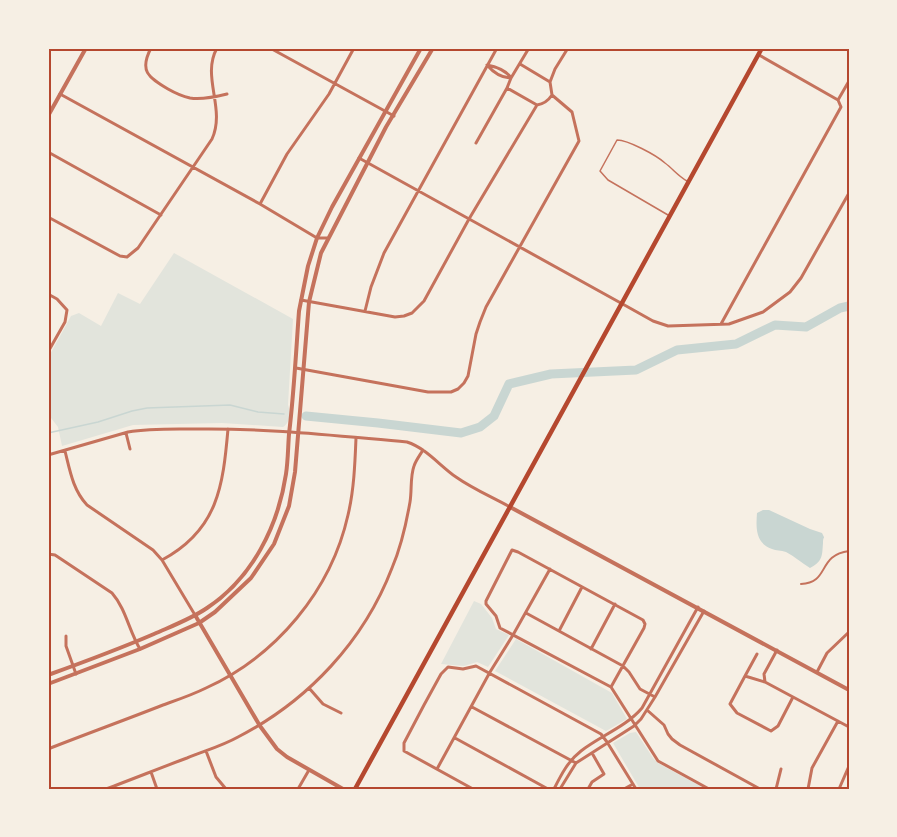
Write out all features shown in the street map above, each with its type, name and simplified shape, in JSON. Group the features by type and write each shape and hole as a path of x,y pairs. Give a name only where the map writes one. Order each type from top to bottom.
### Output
{"main road":[{"path":"355,789 762,48"}],"street":[{"path":"48,116 86,48"},
{"path":"151,48 147,56 146,69 153,80 188,98 198,99 227,94"},
{"path":"48,217 114,254 127,257 138,248 215,132 216,97 211,74 217,48"},
{"path":"270,48 393,116"},
{"path":"278,52 280,48"},
{"path":"260,204 287,154 335,84 354,48"},
{"path":"48,675 136,642 208,608 244,574 262,546 282,495 286,474 300,300 317,237 421,48"},
{"path":"48,684 140,649 199,623 233,597 251,578 274,544 289,507 309,302 321,253 393,116 433,48"},
{"path":"365,312 381,259 497,48"},
{"path":"476,143 529,48"},
{"path":"507,88 537,105 543,104 552,95 550,82 568,48"},
{"path":"721,324 841,107 838,100 758,55"},
{"path":"520,64 550,82"},
{"path":"487,65 492,71 505,78 511,78"},
{"path":"838,100 849,81"},
{"path":"60,94 317,237 327,238"},
{"path":"296,368 428,392 448,393 458,389 464,383 468,376 480,322 579,141 572,112 552,95"},
{"path":"300,300 395,317 404,316 416,310 424,301 469,219 537,105"},
{"path":"48,152 160,215"},
{"path":"359,158 653,321 668,326 721,324 763,312 790,292 801,278 849,193"},
{"path":"48,294 57,299 67,310 65,322 48,352"},
{"path":"48,455 126,433 167,429 228,429 297,433 414,444 455,476 849,690"},
{"path":"162,560 178,550 200,529 212,509 225,467 228,429"},
{"path":"126,433 130,449"},
{"path":"48,749 206,688 256,658 274,643 316,593 340,543 349,513 353,488 356,438"},
{"path":"106,789 206,751 260,726 309,688 335,662 367,620 399,550 411,500 413,468 423,450"},
{"path":"65,451 80,498 110,522 144,543 162,560 260,726 277,749 344,789"},
{"path":"610,687 645,624 643,620 512,550 486,601 496,616 500,628 610,687 658,761 709,789"},
{"path":"801,584 813,582 823,572 830,559 841,552 849,551"},
{"path":"48,554 55,555 112,593 119,601 140,649"},
{"path":"437,770 549,570"},
{"path":"559,631 582,587"},
{"path":"591,649 615,604"},
{"path":"554,789 571,760 642,708 698,608"},
{"path":"561,789 576,763 634,726 648,710 704,611"},
{"path":"526,613 623,666 630,672 640,688 655,697"},
{"path":"817,672 827,653 849,632"},
{"path":"66,636 66,646 76,674"},
{"path":"765,682 764,674 777,650"},
{"path":"757,654 730,704 737,713 771,730 778,726 792,697"},
{"path":"670,657 676,660"},
{"path":"473,789 404,751 404,743 441,674 448,667 463,669 476,666 490,672 603,736 636,789"},
{"path":"745,676 765,682 849,727"},
{"path":"309,688 323,704 341,713"},
{"path":"472,706 576,763"},
{"path":"648,710 664,725 672,740 760,789"},
{"path":"808,789 812,768 838,721"},
{"path":"454,738 548,789"},
{"path":"206,751 216,777 225,789"},
{"path":"588,789 592,782 604,774 592,753"},
{"path":"839,789 849,766"},
{"path":"776,789 781,769"},
{"path":"298,789 309,770"},
{"path":"151,772 157,789"},
{"path":"624,789 633,784"}],"lane":[{"path":"669,215 608,180 600,171 617,140 628,142 664,162 677,175 688,181"}],"shaded area":[{"path":"174,253 293,319 288,405 290,414 287,423 283,427 222,423 133,425 62,446 58,427 48,414 48,358 71,316 79,313 101,326 118,293 140,304"},
{"path":"769,510 822,533 824,537 820,560 810,568 786,552 774,550 762,543 758,534 757,513"},
{"path":"474,601 481,604 492,618 496,629 509,635 488,667 477,662 464,666 441,664"},
{"path":"516,639 612,693 627,719 606,731 495,671"},
{"path":"636,732 658,763 706,789 640,789 613,743"}],"waterway":[{"path":"306,416 461,433 480,427 494,416 509,384 551,374 636,370 677,350 736,344 775,325 806,327 840,308 849,306"},
{"path":"48,433 147,408 230,405 258,412 284,414"}]}
